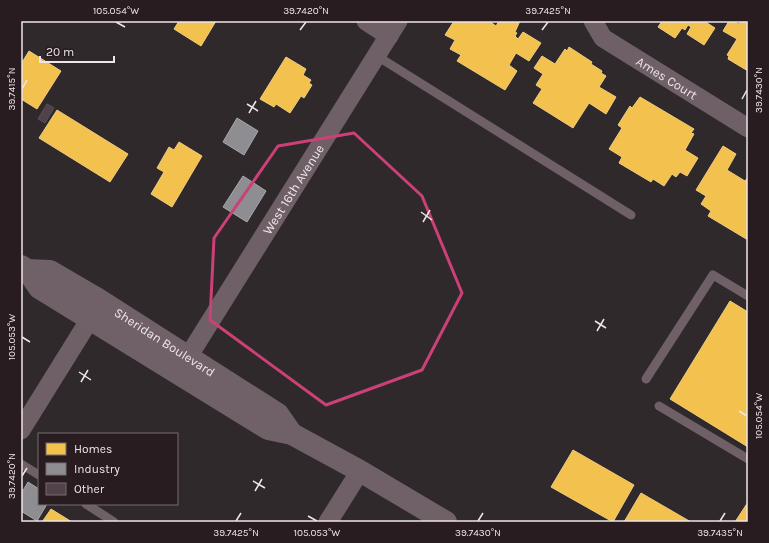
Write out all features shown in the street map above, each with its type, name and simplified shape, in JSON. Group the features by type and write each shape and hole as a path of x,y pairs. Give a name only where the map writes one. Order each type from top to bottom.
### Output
{"main road":[{"name":"Sheridan Boulevard","path":"24,268 50,271 98,299 278,414 292,434"},
{"name":"Sheridan Boulevard","path":"24,268 39,288 268,429 292,434 360,471 446,522"}],"street":[{"path":"366,21 393,28"},
{"name":"Ames Court","path":"593,21 603,38 748,128"},
{"name":"West 16th Avenue","path":"188,357 377,56 393,28"},
{"path":"21,430 90,319"},
{"path":"328,522 360,471"}],"lane":[{"path":"377,56 631,215"},
{"path":"646,380 712,275 748,296"},
{"path":"659,406 748,460"},
{"path":"21,464 38,474"},
{"path":"88,505 114,522"}],"highlighted area":[{"path":"354,133 422,196 462,293 422,370 326,405 210,320 214,238 278,146"}],"building: Homes":[{"path":"179,21 216,21 201,46 174,29"},
{"path":"454,21 489,21 496,26 499,21 520,21 515,32 517,33 515,36 518,39 523,32 541,43 529,61 516,53 509,65 517,71 505,90 457,61 461,55 450,49 455,40 445,35"},
{"path":"662,21 704,21 715,28 704,45 687,34 691,27 688,25 685,30 682,28 675,38 658,27"},
{"path":"729,21 739,24 741,21 748,21 748,71 728,59 729,56 727,55 737,39 723,31"},
{"path":"569,47 592,62 591,64 602,71 601,73 606,76 599,87 616,97 606,114 589,103 573,128 533,103 542,89 536,85 543,74 534,68 542,56 555,64 565,49 567,51"},
{"path":"29,51 61,71 37,109 21,99 21,64"},
{"path":"286,57 306,69 303,75 311,80 309,83 312,85 304,98 301,96 290,113 276,104 274,107 260,99"},
{"path":"640,97 694,129 691,133 694,134 685,150 698,158 687,176 680,172 676,177 672,174 664,186 653,179 651,182 619,163 622,157 609,149 622,128 618,125 630,106 632,108"},
{"path":"57,110 128,154 110,182 39,138"},
{"path":"179,142 202,156 172,207 151,194 164,172 157,168 169,147 174,150"},
{"path":"723,146 736,154 727,170 745,181 748,177 748,240 708,216 711,211 701,204 706,196 696,190"},
{"path":"730,301 748,312 748,447 670,399"},
{"path":"573,450 634,485 613,522 551,487"},
{"path":"641,493 691,522 624,522"},
{"path":"748,502 748,522 735,522"},
{"path":"51,509 72,522 42,522"}],"building: Industry":[{"path":"237,118 258,131 244,155 223,142"},
{"path":"243,176 266,191 247,222 223,207"},
{"path":"28,482 38,488 38,505 46,505 37,521 21,511 21,494"}],"building: Other":[{"path":"47,104 54,108 45,123 38,119"}]}
